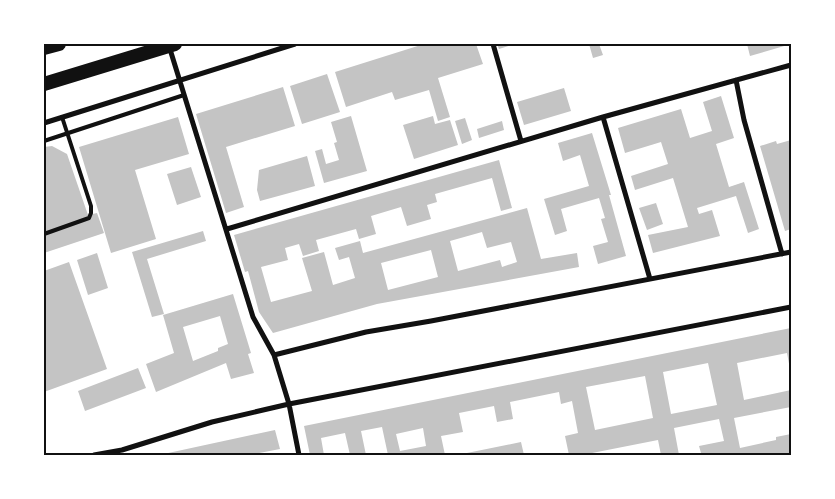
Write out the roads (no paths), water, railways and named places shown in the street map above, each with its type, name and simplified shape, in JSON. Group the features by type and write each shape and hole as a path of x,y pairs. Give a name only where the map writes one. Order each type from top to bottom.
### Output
{"highway":[{"path":"44,48 59,44"},
{"path":"44,84 172,45"}],"street":[{"path":"44,123 295,44"},
{"path":"492,44 521,141"},
{"path":"172,45 179,79 253,317 274,355 289,404 299,455"},
{"path":"227,229 603,117 791,65"},
{"path":"736,80 744,120 782,254"},
{"path":"603,117 650,279"},
{"path":"274,355 366,332 791,252"},
{"path":"94,455 122,450 212,422 289,404 791,307"}],"lane":[{"path":"44,140 184,95"},
{"path":"44,234 89,218 91,213 91,206 62,117"}]}
